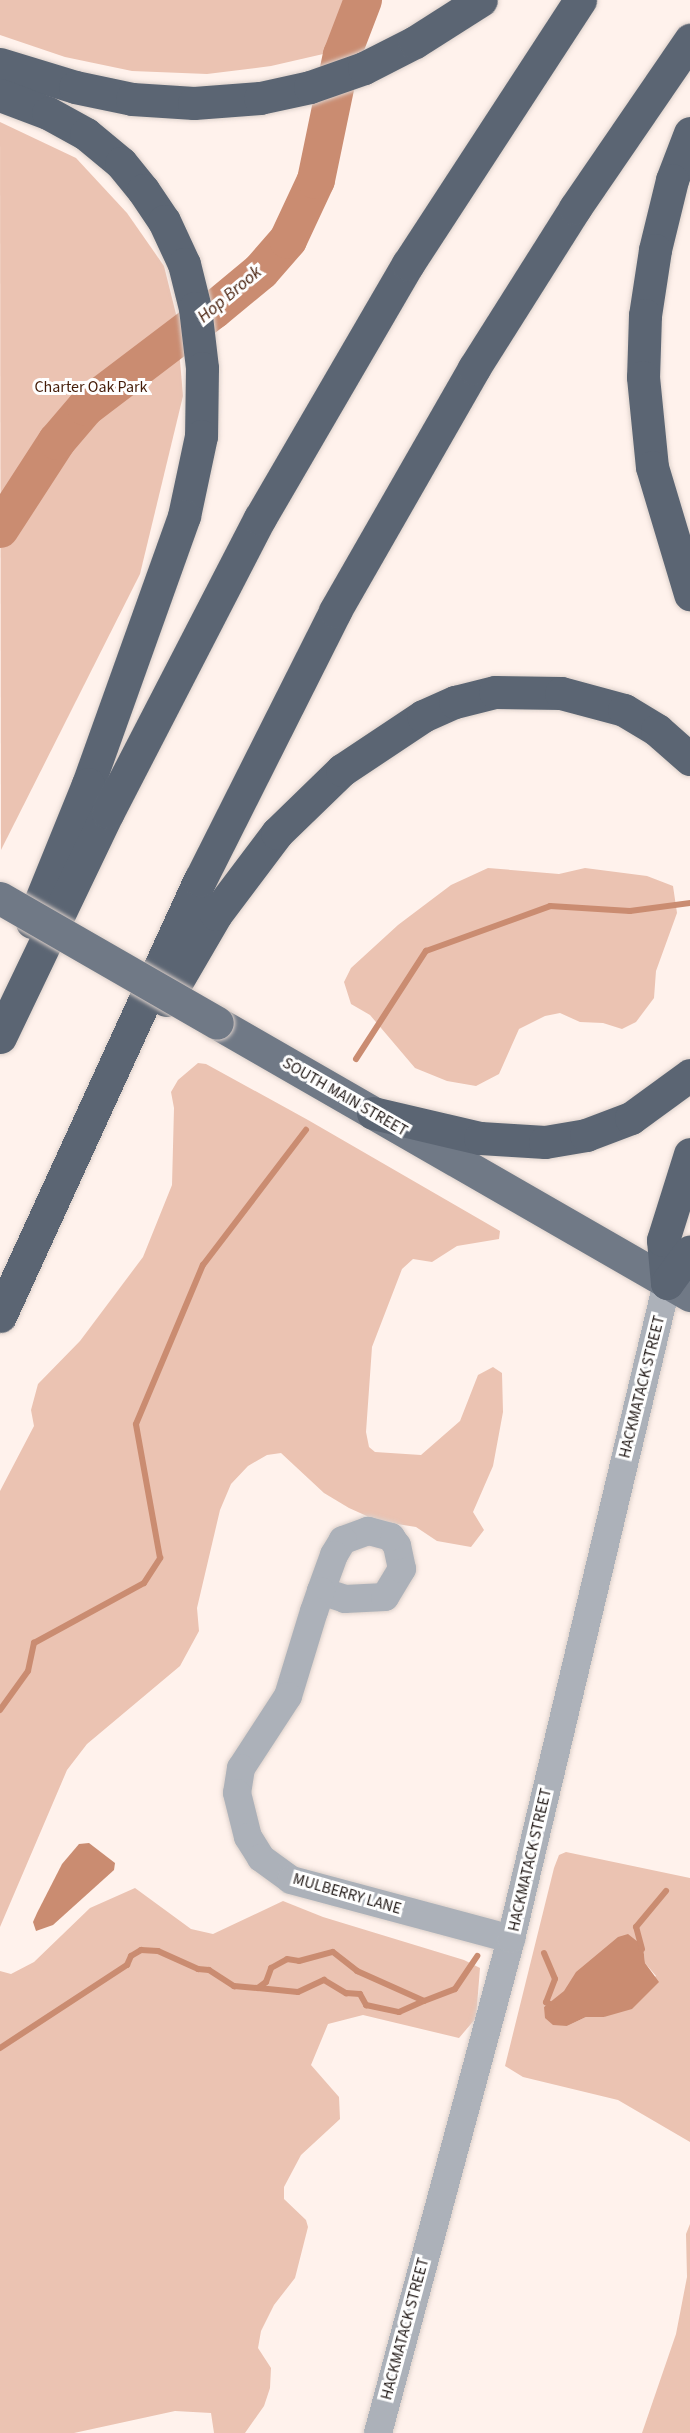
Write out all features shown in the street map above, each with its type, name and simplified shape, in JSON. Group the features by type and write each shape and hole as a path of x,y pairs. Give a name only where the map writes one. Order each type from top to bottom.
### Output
{"highway":[{"path":"0,64 75,87 152,101 216,102 291,92 372,64 481,0"},
{"path":"0,1037 163,702 278,487 408,264 580,0"},
{"path":"0,1316 230,818 369,549 523,290 690,40"},
{"path":"0,95 69,123 121,163 164,221 187,274 202,356 201,436 184,516 88,784 0,993"},
{"path":"690,133 672,180 655,250 645,315 643,377 652,467 690,594"},
{"path":"63,1177 117,1095 179,974 235,886 313,795 390,734 423,716 468,698 509,691 542,690 582,696 624,711 657,730 690,759"},
{"path":"372,1113 480,1138 545,1142 586,1135 631,1118 690,1075"},
{"path":"679,1289 663,1240 690,1154"},
{"path":"679,1289 690,1251"}],"main road":[{"name":"SOUTH MAIN STREET","path":"0,898 679,1289"}],"street":[{"name":"HACKMATACK STREET","path":"378,2433 511,1939 679,1289"},
{"name":"MULBERRY LANE","path":"321,1591 288,1696 241,1768 237,1793 248,1837 261,1858 291,1880 511,1939"}],"green space":[{"path":"0,0 373,0 345,49 271,66 207,74 132,71 65,57 0,35"},
{"name":"Charter Oak Park","path":"0,122 76,158 127,213 164,266 176,314 183,396 140,574 1,850"},
{"path":"488,868 559,874 585,868 647,876 673,886 677,913 656,971 654,998 636,1022 622,1029 603,1023 580,1022 560,1013 545,1016 519,1029 499,1074 476,1086 447,1081 415,1068 370,1015 351,1004 344,982 351,968 398,925 451,885"},
{"path":"198,1063 206,1064 308,1120 500,1231 499,1239 457,1246 432,1262 413,1259 402,1269 372,1347 366,1432 369,1447 375,1452 421,1455 460,1421 478,1375 493,1367 502,1373 503,1412 493,1466 473,1512 484,1530 471,1547 437,1541 416,1527 378,1521 349,1508 324,1493 281,1453 267,1455 248,1466 231,1484 220,1510 197,1608 199,1631 180,1666 87,1744 67,1770 0,1927 0,1491 34,1426 31,1410 38,1384 80,1341 143,1257 172,1185 174,1108 171,1092 178,1080"},
{"path":"566,1852 690,1878 690,2142 618,2100 523,2077 505,2066 559,1855","holes":["643,1946 645,1963 656,1976 604,2017 586,2017 567,2026 544,2007"]},
{"path":"135,1888 191,1929 213,1934 283,1901 323,1917 464,1960 480,1968 476,2018 459,2038 363,2015 328,2024 311,2065 339,2097 340,2119 301,2155 284,2187 284,2199 306,2220 308,2227 295,2278 274,2305 261,2331 258,2348 271,2368 270,2388 264,2406 245,2433 214,2433 211,2413 175,2411 74,2433 0,2433 0,1971 11,1974 34,1962 90,1908"},
{"path":"690,2224 690,2433 642,2433 676,2334 687,2277 686,2234"}],"shaded area":[{"path":"89,1843 115,1863 114,1870 53,1925 36,1931 33,1922 62,1864 79,1844"},
{"path":"628,1934 643,1946 645,1963 659,1982 632,2009 604,2017 586,2017 567,2026 553,2025 545,2018 544,2007 564,1991 576,1972 618,1937"}],"waterway":[{"name":"Hop Brook","path":"0,529 57,441 86,407 214,310 261,271 288,240 316,180 342,55 363,0"},
{"path":"356,1059 426,951 550,906 630,911 690,903"},
{"path":"0,1710 28,1671 34,1643 144,1583 160,1558 136,1424 203,1265 306,1130"},
{"path":"642,1949 636,1927 666,1891"},
{"path":"0,2048 127,1965 131,1956 141,1950 158,1951 198,1969 209,1970 234,1986 258,1988 266,1982 271,1968 287,1959 299,1961 333,1952 357,1971 424,2001 455,1989 477,1956"},
{"path":"544,1953 555,1979 546,2002 554,2006"},
{"path":"258,1988 298,1992 324,1980 346,1993 360,1994 366,2005 399,2012 424,2001"}]}
